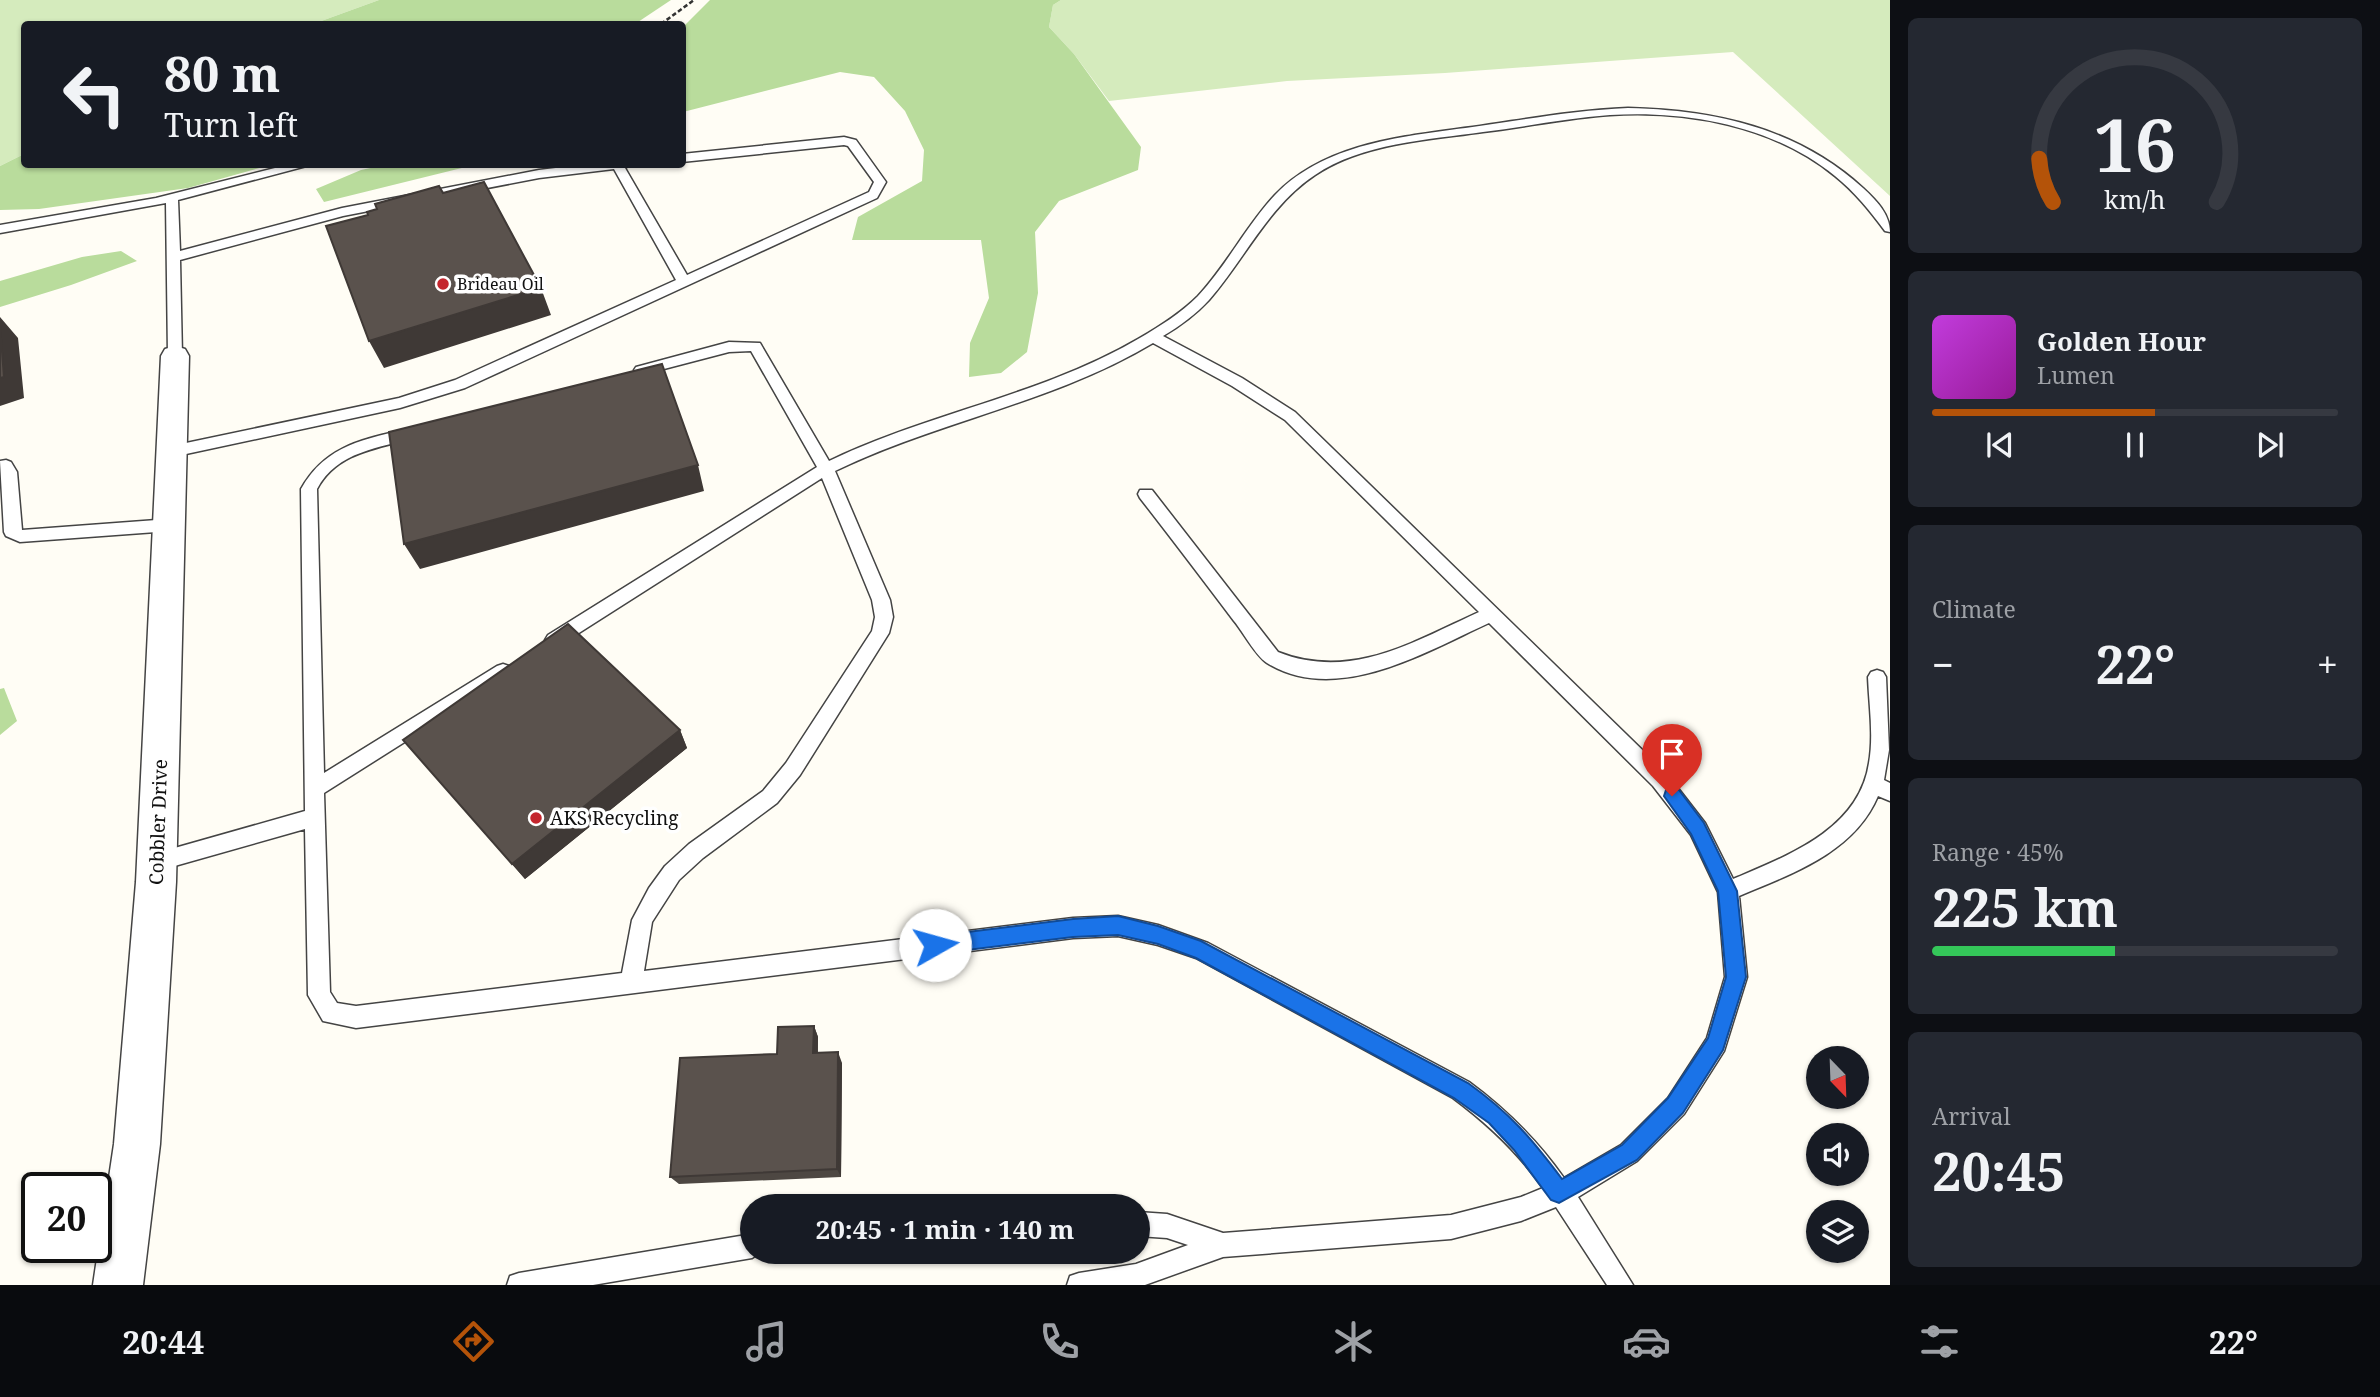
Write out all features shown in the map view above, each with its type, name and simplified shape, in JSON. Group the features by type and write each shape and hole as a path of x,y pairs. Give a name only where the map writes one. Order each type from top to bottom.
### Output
{"street":[{"name":"Cobbler Drive","path":"118,1285 137,1144 157,862 175,356"}],"lane":[{"path":"546,644 826,469 973,410 1055,383 1117,357 1152,336 1181,318 1202,298 1264,216 1293,184 1328,161 1352,153 1450,133 1628,111 1742,124 1779,137 1815,155 1848,180 1881,214 1890,228"},
{"path":"172,451 431,394 502,367 873,195 880,182 852,144 844,141 686,158"},
{"path":"0,229 172,198 292,168"},
{"path":"174,257 342,212 529,176 594,168"},
{"path":"620,168 684,282"},
{"path":"172,198 175,356"},
{"path":"1079,1285 1136,1276 1223,1245 1451,1227 1521,1209 1559,1193 1629,1153 1676,1106 1716,1043 1736,977 1728,891 1698,829 1660,780 1290,416 1237,382 1152,336"},
{"path":"624,375 729,347 755,346 826,469 881,600 884,617 880,633 793,769 770,797 696,850 672,873 656,895 642,920 631,982"},
{"path":"428,428 349,450 321,469 313,478 309,489 318,976 319,995 331,1013 356,1017 1073,928 1118,926 1158,935 1201,950 1461,1090 1496,1116 1521,1142 1621,1285"},
{"path":"0,467 6,466 9,472 12,532 20,536 170,525"},
{"path":"1146,494 1272,657 1289,667 1310,672 1341,672 1383,662 1492,614"},
{"path":"313,790 511,666"},
{"path":"1728,891 1829,845 1882,788 1878,773 1880,728 1877,677"},
{"path":"157,862 315,817"},
{"path":"1150,1225 1167,1226 1223,1245"},
{"path":"519,1285 740,1248"}],"path":[{"path":"665,21 694,0"}],"green space":[{"path":"0,0 379,0 321,21 21,21 21,156 0,166"},
{"path":"379,0 671,0 640,21 321,21"},
{"path":"710,0 1061,0 1053,5 1049,27 1074,54 1141,147 1138,170 1059,201 1035,232 1038,293 1027,352 1001,373 969,377 970,343 989,298 981,240 852,240 858,217 922,181 924,150 905,111 874,77 840,72 686,111 686,24"},
{"path":"1061,0 1890,0 1890,196 1733,52 1445,73 1287,81 1109,101 1074,54 1049,27 1053,5"},
{"path":"21,156 21,168 259,168 188,188 39,209 0,210 0,166"},
{"path":"462,168 324,202 316,189 361,170"},
{"path":"121,251 137,261 0,307 0,281 82,257"},
{"path":"4,688 17,721 0,735 0,689"}],"building":[{"name":"Brideau Oil","path":"484,182 541,288 369,341 326,226 368,215 367,212 377,209 375,204 439,186 443,193"},
{"path":"0,326 4,377 0,378"},
{"path":"662,364 698,465 404,544 389,432"},
{"name":"AKS Recycling","path":"568,624 680,730 512,864 403,740"},
{"path":"814,1026 813,1053 838,1052 837,1169 670,1177 680,1058 777,1054 778,1027"}],"place":[{"name":"Brideau Oil","path":"443,284"},
{"name":"AKS Recycling","path":"536,818"}],"route":[{"path":"935,945 1073,928 1118,926 1158,935 1201,950 1461,1090 1496,1116 1521,1142 1559,1193 1629,1153 1676,1106 1716,1043 1736,977 1728,891 1698,829 1672,796"}]}
